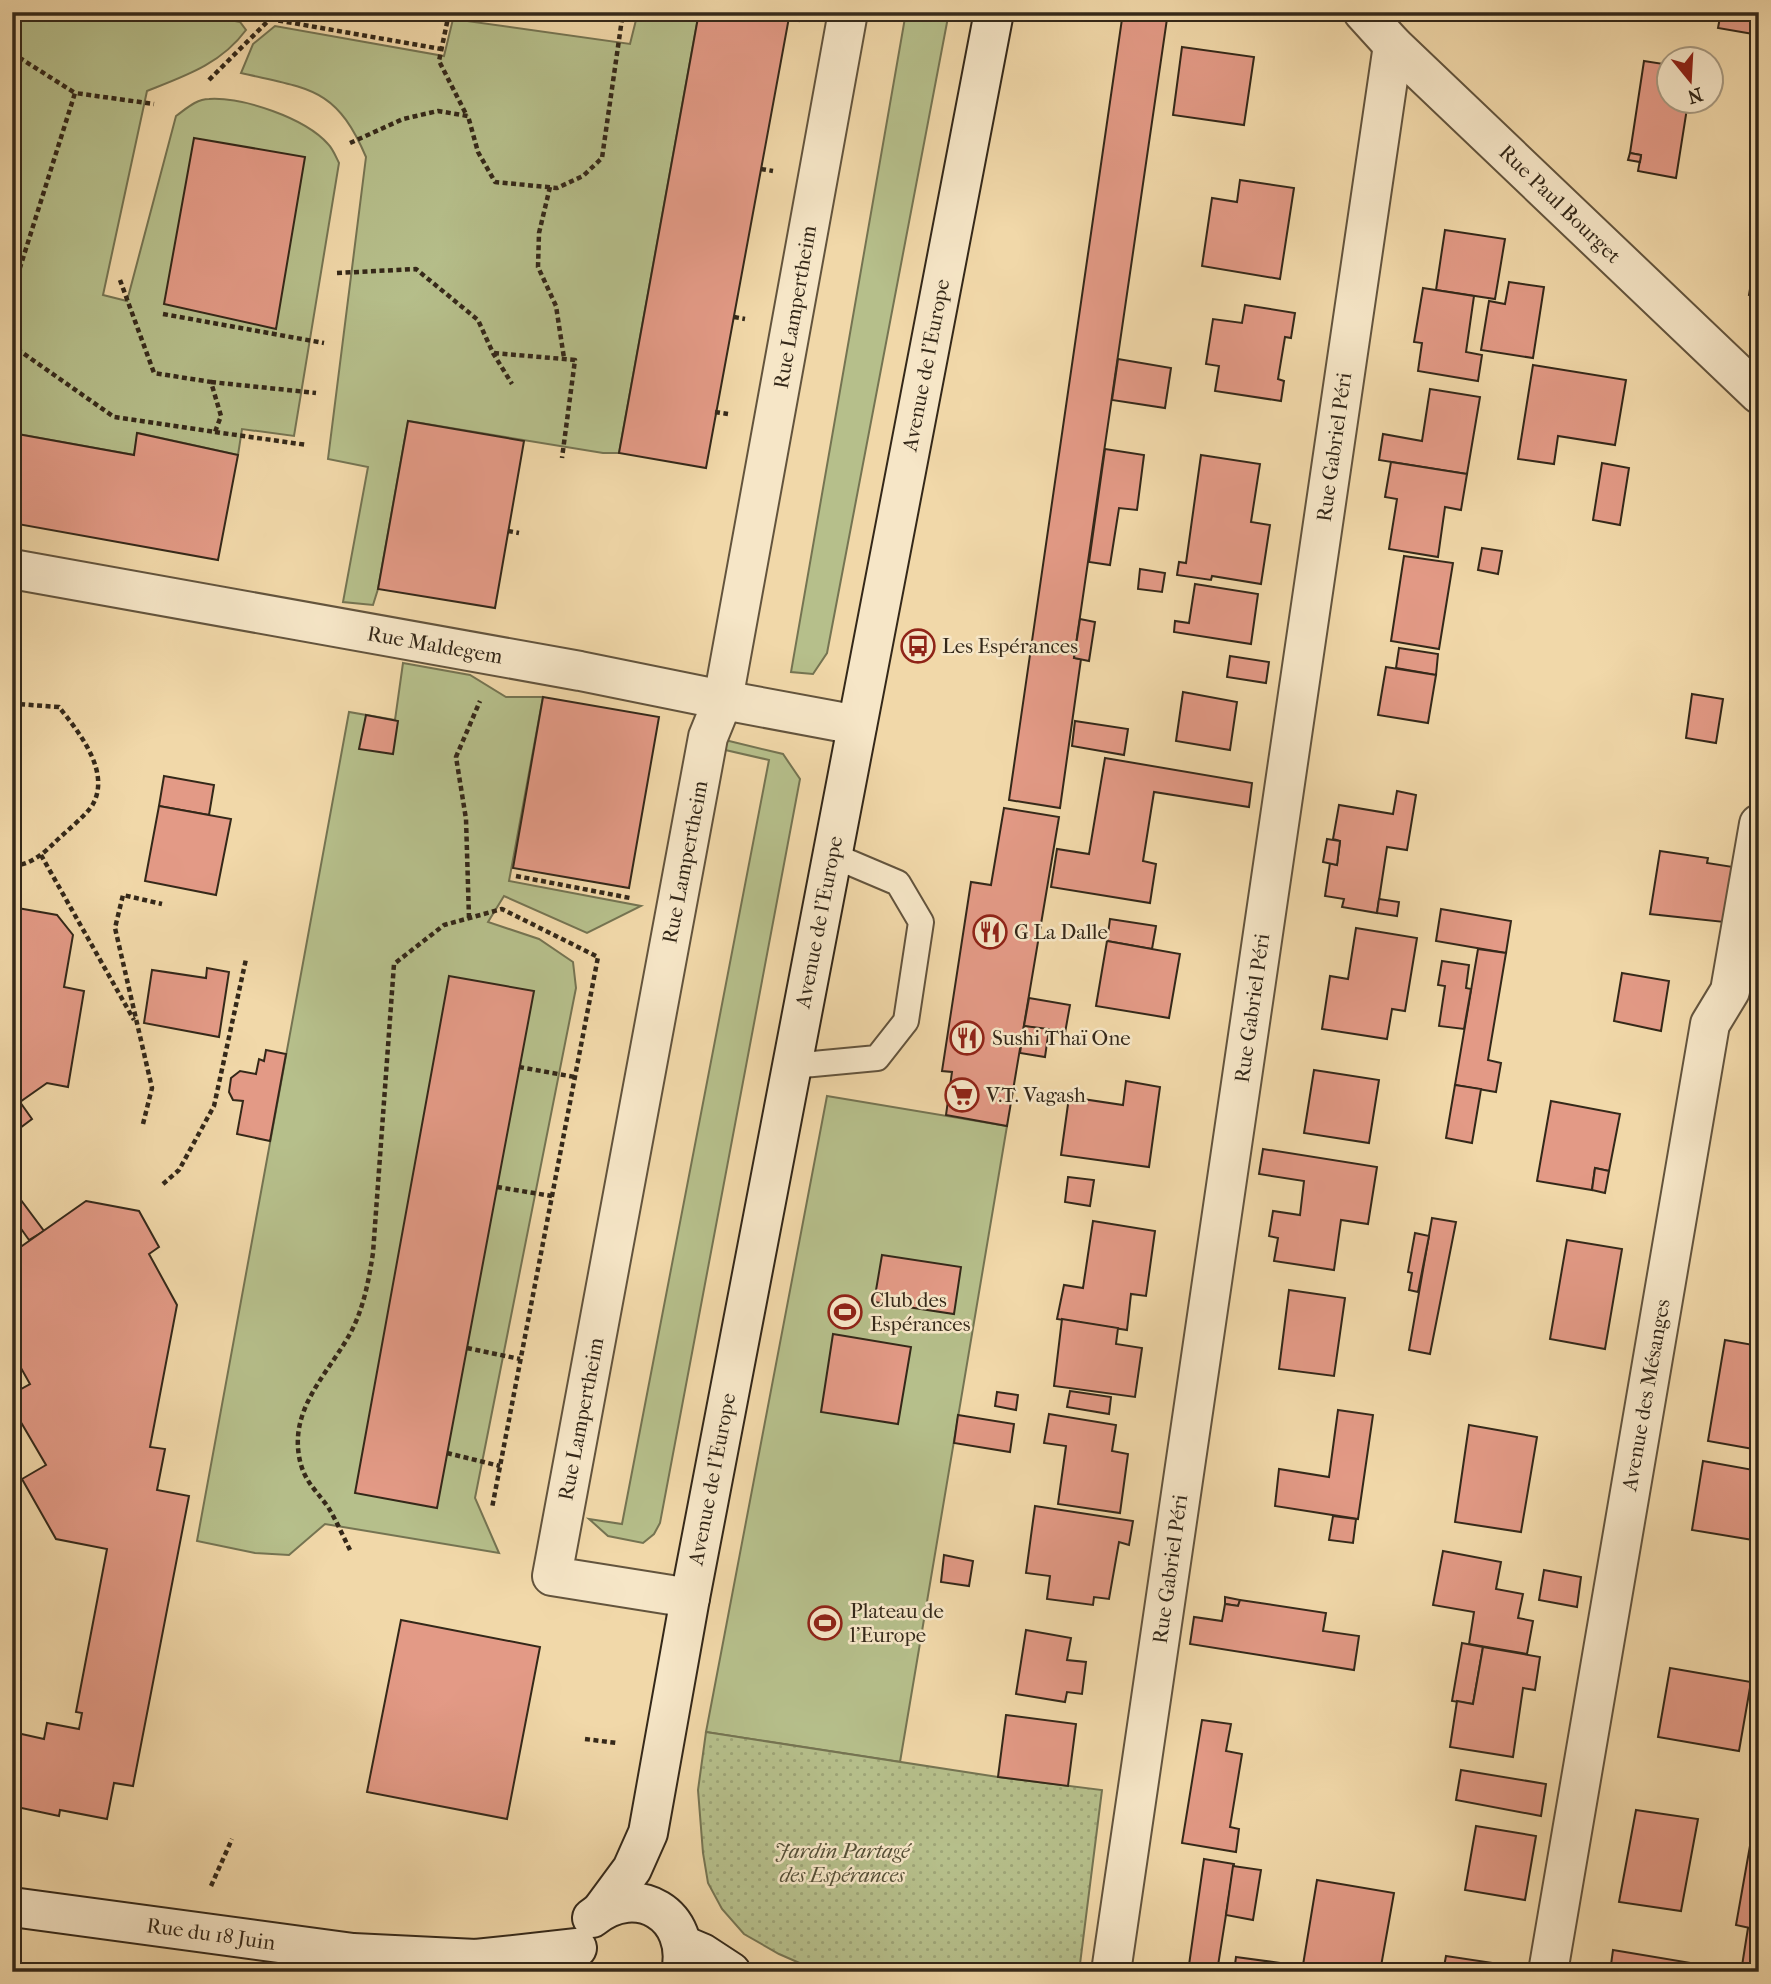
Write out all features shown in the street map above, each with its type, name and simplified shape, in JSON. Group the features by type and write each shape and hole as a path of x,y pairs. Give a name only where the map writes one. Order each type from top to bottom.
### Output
{"street":[{"name":"Rue Lampertheim","path":"690,1598 551,1576 708,737 723,701 848,12"},
{"name":"Avenue de l'Europe","path":"578,1960 582,1931 601,1911 632,1869 648,1833 690,1598 994,12"},
{"name":"Rue Paul Bourget","path":"1363,12 1393,45 1759,394"},
{"name":"Rue Gabriel Péri","path":"1111,1972 1393,45"},
{"name":"Rue Maldegem","path":"12,569 527,661 723,701 857,724"},
{"name":"Avenue des Mésanges","path":"1548,1972 1710,1024 1730,991 1759,824"},
{"name":"Avenue de l'Europe","path":"648,1833 653,1871 677,1944"},
{"path":"601,1911 614,1905 641,1903 654,1907 677,1944 702,1953 731,1972"},
{"name":"Rue du 18 Juin","path":"12,1906 353,1953 477,1959 578,1960"}],"lane":[{"path":"792,1066 877,1058 906,1021 921,922 898,883 832,855"}],"path":[{"path":"236,12 442,49"},
{"path":"449,12 439,61 468,116 478,152 495,182 558,188 583,176 602,159 623,12"},
{"path":"209,80 270,19"},
{"path":"12,52 75,93 154,104"},
{"path":"12,293 75,93"},
{"path":"350,144 403,119 438,111 468,116"},
{"path":"550,187 539,233 538,267 556,306 564,358"},
{"path":"337,273 416,269 478,320 493,353 512,384"},
{"path":"120,281 154,373 316,393"},
{"path":"163,314 324,343"},
{"path":"12,342 20,351 114,418 307,445"},
{"path":"493,353 575,360 562,458"},
{"path":"211,382 221,416 215,432"},
{"path":"508,531 519,533"},
{"path":"469,918 466,820 456,757 479,702 488,697"},
{"path":"12,706 59,707 88,744 98,782 93,805 41,855 17,866 12,865"},
{"path":"41,855 136,1024"},
{"path":"516,876 635,899"},
{"path":"143,1124 152,1088 115,928 123,895 162,904"},
{"path":"350,1550 328,1507 308,1484 299,1456 298,1428 325,1370 353,1328 366,1295 373,1253 394,964 444,925 502,909 598,957 492,1507"},
{"path":"163,1184 179,1170 214,1106 246,959"},
{"path":"519,1067 575,1077"},
{"path":"497,1187 552,1196"},
{"path":"467,1349 520,1359"},
{"path":"447,1454 500,1466"}],"green space":[{"path":"12,12 190,12 240,22 246,30 214,60 147,91 103,295 127,301 176,116 191,105 209,99 223,99 273,111 304,126 331,148 339,163 294,436 242,429 238,455 138,433 134,455 12,433"},
{"path":"638,12 699,12 619,453 603,453 408,421 373,605 343,602 368,467 328,459 366,157 344,117 318,95 303,88 241,73 253,44 275,26 444,56 453,19 630,44"},
{"path":"906,12 949,12 827,653 813,674 791,672"},
{"path":"403,663 470,675 506,697 543,697 509,881 641,906 587,933 504,896 488,922 539,939 573,962 576,988 475,1498 499,1553 325,1524 289,1555 255,1553 197,1541 349,712 395,720"},
{"path":"725,740 783,754 800,779 660,1523 654,1534 643,1543 608,1536 589,1519 622,1524 769,760 721,749"},
{"path":"827,1096 1007,1126 900,1762 706,1732"},
{"name":"Jardin Partagé des Espérances","path":"706,1732 998,1777 1102,1790 1079,1972 820,1972 779,1954 744,1934 722,1909 708,1883 698,1790"}],"building":[{"path":"699,12 790,12 706,468 619,453"},
{"path":"1123,12 1168,12 1074,658 1081,659 1060,808 1009,800"},
{"path":"1721,12 1759,12 1759,35 1718,28"},
{"path":"1182,47 1254,57 1244,125 1173,115"},
{"path":"1644,61 1656,63 1656,116 1686,116 1676,178 1638,171 1641,155 1630,153"},
{"path":"194,138 305,157 276,329 164,304"},
{"path":"1630,153 1641,155 1640,162 1628,160"},
{"path":"1240,180 1294,188 1280,279 1202,266 1212,198 1237,202"},
{"path":"1445,230 1505,239 1495,299 1436,290"},
{"path":"1759,236 1759,297 1749,295"},
{"path":"1509,282 1544,287 1533,358 1481,350 1489,301 1505,304"},
{"path":"1423,288 1474,296 1466,352 1482,355 1478,381 1418,371 1422,343 1414,342"},
{"path":"1245,305 1295,313 1291,338 1285,337 1278,379 1284,381 1281,401 1215,391 1219,366 1206,364 1213,319 1242,323"},
{"path":"1118,359 1171,368 1165,408 1112,400"},
{"path":"1533,365 1626,380 1615,445 1558,436 1554,464 1518,459"},
{"path":"1430,389 1480,397 1467,474 1379,460 1383,434 1422,441"},
{"path":"408,421 524,441 495,608 378,589"},
{"path":"12,433 134,455 137,433 238,455 218,560 12,523"},
{"path":"1105,449 1144,455 1137,510 1119,508 1110,565 1089,562"},
{"path":"1201,455 1260,464 1251,522 1270,525 1261,584 1212,576 1211,580 1177,575 1179,562 1186,563"},
{"path":"1391,462 1467,474 1461,510 1445,507 1438,557 1389,549 1397,499 1385,497"},
{"path":"1602,463 1629,468 1620,525 1593,520"},
{"path":"1482,548 1502,551 1498,574 1478,570"},
{"path":"1404,556 1453,563 1439,649 1391,641"},
{"path":"1140,569 1165,573 1162,592 1138,589"},
{"path":"1195,584 1258,594 1251,644 1174,632 1175,621 1189,623"},
{"path":"1080,619 1095,622 1089,661 1074,658"},
{"path":"1399,648 1438,654 1436,675 1396,668"},
{"path":"1230,656 1269,662 1266,683 1227,677"},
{"path":"1386,667 1436,675 1428,723 1378,715"},
{"path":"1183,692 1237,702 1230,750 1176,741"},
{"path":"1692,694 1723,699 1716,743 1686,738"},
{"path":"543,697 659,717 629,888 513,868"},
{"path":"366,715 398,721 393,754 359,749"},
{"path":"1075,721 1128,729 1124,755 1072,746"},
{"path":"1105,758 1252,783 1249,807 1154,792 1143,861 1156,864 1150,903 1051,887 1057,849 1089,854"},
{"path":"164,776 214,785 209,815 159,806"},
{"path":"1397,791 1416,795 1407,850 1387,847 1377,913 1342,907 1344,899 1325,896 1330,863 1337,865 1340,841 1333,839 1339,805 1393,814"},
{"path":"159,806 231,819 216,895 145,881"},
{"path":"1004,808 1059,817 1007,1126 946,1115 952,1072 942,1071 971,882 991,885"},
{"path":"1327,839 1340,841 1337,865 1323,862"},
{"path":"1660,851 1708,858 1707,863 1733,867 1724,922 1650,914"},
{"path":"1379,899 1399,902 1397,916 1377,913"},
{"path":"12,907 57,915 73,935 64,987 84,991 68,1087 47,1083 20,1102 32,1119 12,1134"},
{"path":"1441,909 1511,921 1506,953 1436,941"},
{"path":"1110,919 1156,926 1152,949 1107,941"},
{"path":"1356,928 1417,938 1405,1011 1392,1009 1387,1039 1322,1029 1330,976 1348,979"},
{"path":"1107,941 1180,954 1169,1018 1096,1006"},
{"path":"1478,949 1506,953 1488,1060 1501,1063 1496,1092 1455,1085"},
{"path":"1442,961 1469,965 1466,988 1471,989 1464,1029 1439,1026 1445,986 1438,985"},
{"path":"207,968 229,972 219,1037 144,1023 152,970 206,978"},
{"path":"1622,973 1669,981 1661,1031 1614,1021"},
{"path":"449,976 534,991 437,1508 355,1493"},
{"path":"1029,998 1070,1005 1065,1033 1024,1026"},
{"path":"1024,1026 1049,1029 1045,1057 1020,1053"},
{"path":"266,1050 286,1054 270,1141 237,1134 243,1101 233,1100 229,1092 231,1078 240,1071 256,1074 259,1059 264,1061"},
{"path":"1755,1067 1759,1067 1758,1090 1752,1088"},
{"path":"1314,1070 1379,1080 1369,1143 1304,1133"},
{"path":"1126,1081 1160,1087 1149,1167 1061,1155 1069,1097 1123,1105"},
{"path":"1455,1085 1481,1089 1472,1143 1446,1138"},
{"path":"1759,1086 1759,1112 1755,1111"},
{"path":"1551,1101 1620,1114 1609,1171 1595,1168 1592,1190 1537,1181"},
{"path":"1263,1149 1377,1167 1368,1224 1341,1220 1334,1270 1274,1261 1278,1238 1269,1236 1273,1211 1300,1215 1304,1181 1259,1174"},
{"path":"1756,1158 1759,1158 1759,1188 1751,1187"},
{"path":"1595,1168 1609,1171 1605,1193 1592,1190"},
{"path":"1068,1177 1094,1180 1090,1206 1065,1202"},
{"path":"12,1188 44,1231 29,1240 12,1216"},
{"path":"86,1201 139,1211 159,1247 149,1254 177,1305 150,1447 165,1449 157,1490 189,1496 133,1786 114,1783 107,1819 60,1810 59,1816 12,1806 12,1714 20,1716 17,1733 44,1739 47,1723 79,1729 82,1713 76,1712 107,1549 56,1539 22,1479 46,1465 12,1407 12,1394 30,1384 12,1352 12,1253"},
{"path":"1432,1218 1456,1222 1430,1354 1409,1350"},
{"path":"1093,1221 1155,1231 1146,1296 1131,1294 1127,1330 1057,1319 1064,1285 1083,1288"},
{"path":"1415,1233 1429,1236 1418,1292 1409,1290 1412,1273 1408,1272"},
{"path":"1567,1240 1622,1249 1605,1349 1550,1339"},
{"path":"882,1255 961,1267 954,1314 874,1302"},
{"path":"1289,1290 1345,1298 1334,1376 1279,1369"},
{"path":"1062,1319 1118,1328 1116,1344 1142,1348 1135,1397 1054,1386"},
{"path":"833,1334 911,1347 898,1424 821,1412"},
{"path":"1725,1340 1759,1346 1759,1450 1708,1441"},
{"path":"1070,1391 1111,1397 1109,1414 1067,1407"},
{"path":"997,1392 1018,1395 1016,1410 995,1406"},
{"path":"1338,1410 1373,1415 1358,1519 1275,1506 1279,1469 1329,1477"},
{"path":"1049,1414 1116,1425 1112,1451 1128,1454 1120,1513 1058,1504 1066,1446 1044,1443"},
{"path":"958,1415 1014,1424 1010,1452 954,1443"},
{"path":"1469,1425 1537,1437 1521,1532 1455,1522"},
{"path":"1703,1461 1759,1471 1759,1541 1692,1530"},
{"path":"1035,1506 1133,1521 1129,1545 1119,1542 1109,1599 1094,1597 1093,1605 1047,1599 1050,1576 1026,1573"},
{"path":"1333,1516 1356,1519 1353,1543 1329,1540"},
{"path":"1443,1551 1501,1562 1496,1589 1523,1594 1518,1618 1533,1621 1527,1654 1469,1644 1474,1612 1433,1605"},
{"path":"944,1555 973,1561 969,1586 941,1582"},
{"path":"1544,1570 1581,1577 1577,1607 1539,1600"},
{"path":"1225,1597 1240,1600 1238,1606 1225,1604"},
{"path":"1240,1600 1326,1613 1323,1631 1359,1636 1354,1670 1190,1644 1194,1617 1222,1621 1225,1604 1238,1606"},
{"path":"401,1620 540,1647 507,1819 367,1792"},
{"path":"1026,1630 1071,1638 1067,1660 1086,1662 1082,1694 1067,1692 1065,1702 1016,1694"},
{"path":"1462,1643 1483,1647 1473,1704 1452,1701"},
{"path":"1483,1647 1540,1657 1535,1690 1523,1688 1513,1757 1450,1747 1457,1701 1473,1704"},
{"path":"1670,1668 1751,1682 1739,1751 1658,1737"},
{"path":"1006,1715 1076,1724 1068,1786 998,1777"},
{"path":"1202,1720 1231,1724 1226,1751 1242,1754 1230,1827 1239,1829 1236,1852 1182,1843"},
{"path":"1461,1770 1546,1784 1541,1816 1456,1800"},
{"path":"1636,1810 1698,1819 1681,1911 1619,1902"},
{"path":"1476,1826 1536,1836 1525,1900 1465,1890"},
{"path":"1751,1840 1759,1841 1759,1930 1736,1925"},
{"path":"1204,1859 1234,1864 1217,1972 1188,1972"},
{"path":"1233,1866 1261,1870 1253,1920 1226,1915"},
{"path":"1317,1880 1394,1893 1380,1972 1302,1971"},
{"path":"1748,1928 1759,1930 1759,1972 1741,1972"},
{"path":"1613,1950 1697,1964 1696,1972 1610,1972"},
{"path":"1446,1956 1493,1963 1491,1972 1443,1972"},
{"path":"1236,1957 1295,1965 1294,1972 1234,1972"}],"place":[{"name":"Les Espérances","path":"918,646"},
{"name":"G La Dalle","path":"990,932"},
{"name":"Sushi Thaï One","path":"967,1038"},
{"name":"V.T. Vagash","path":"962,1095"},
{"name":"Club des Espérances","path":"845,1312"},
{"name":"Plateau de l'Europe","path":"825,1623"}]}
